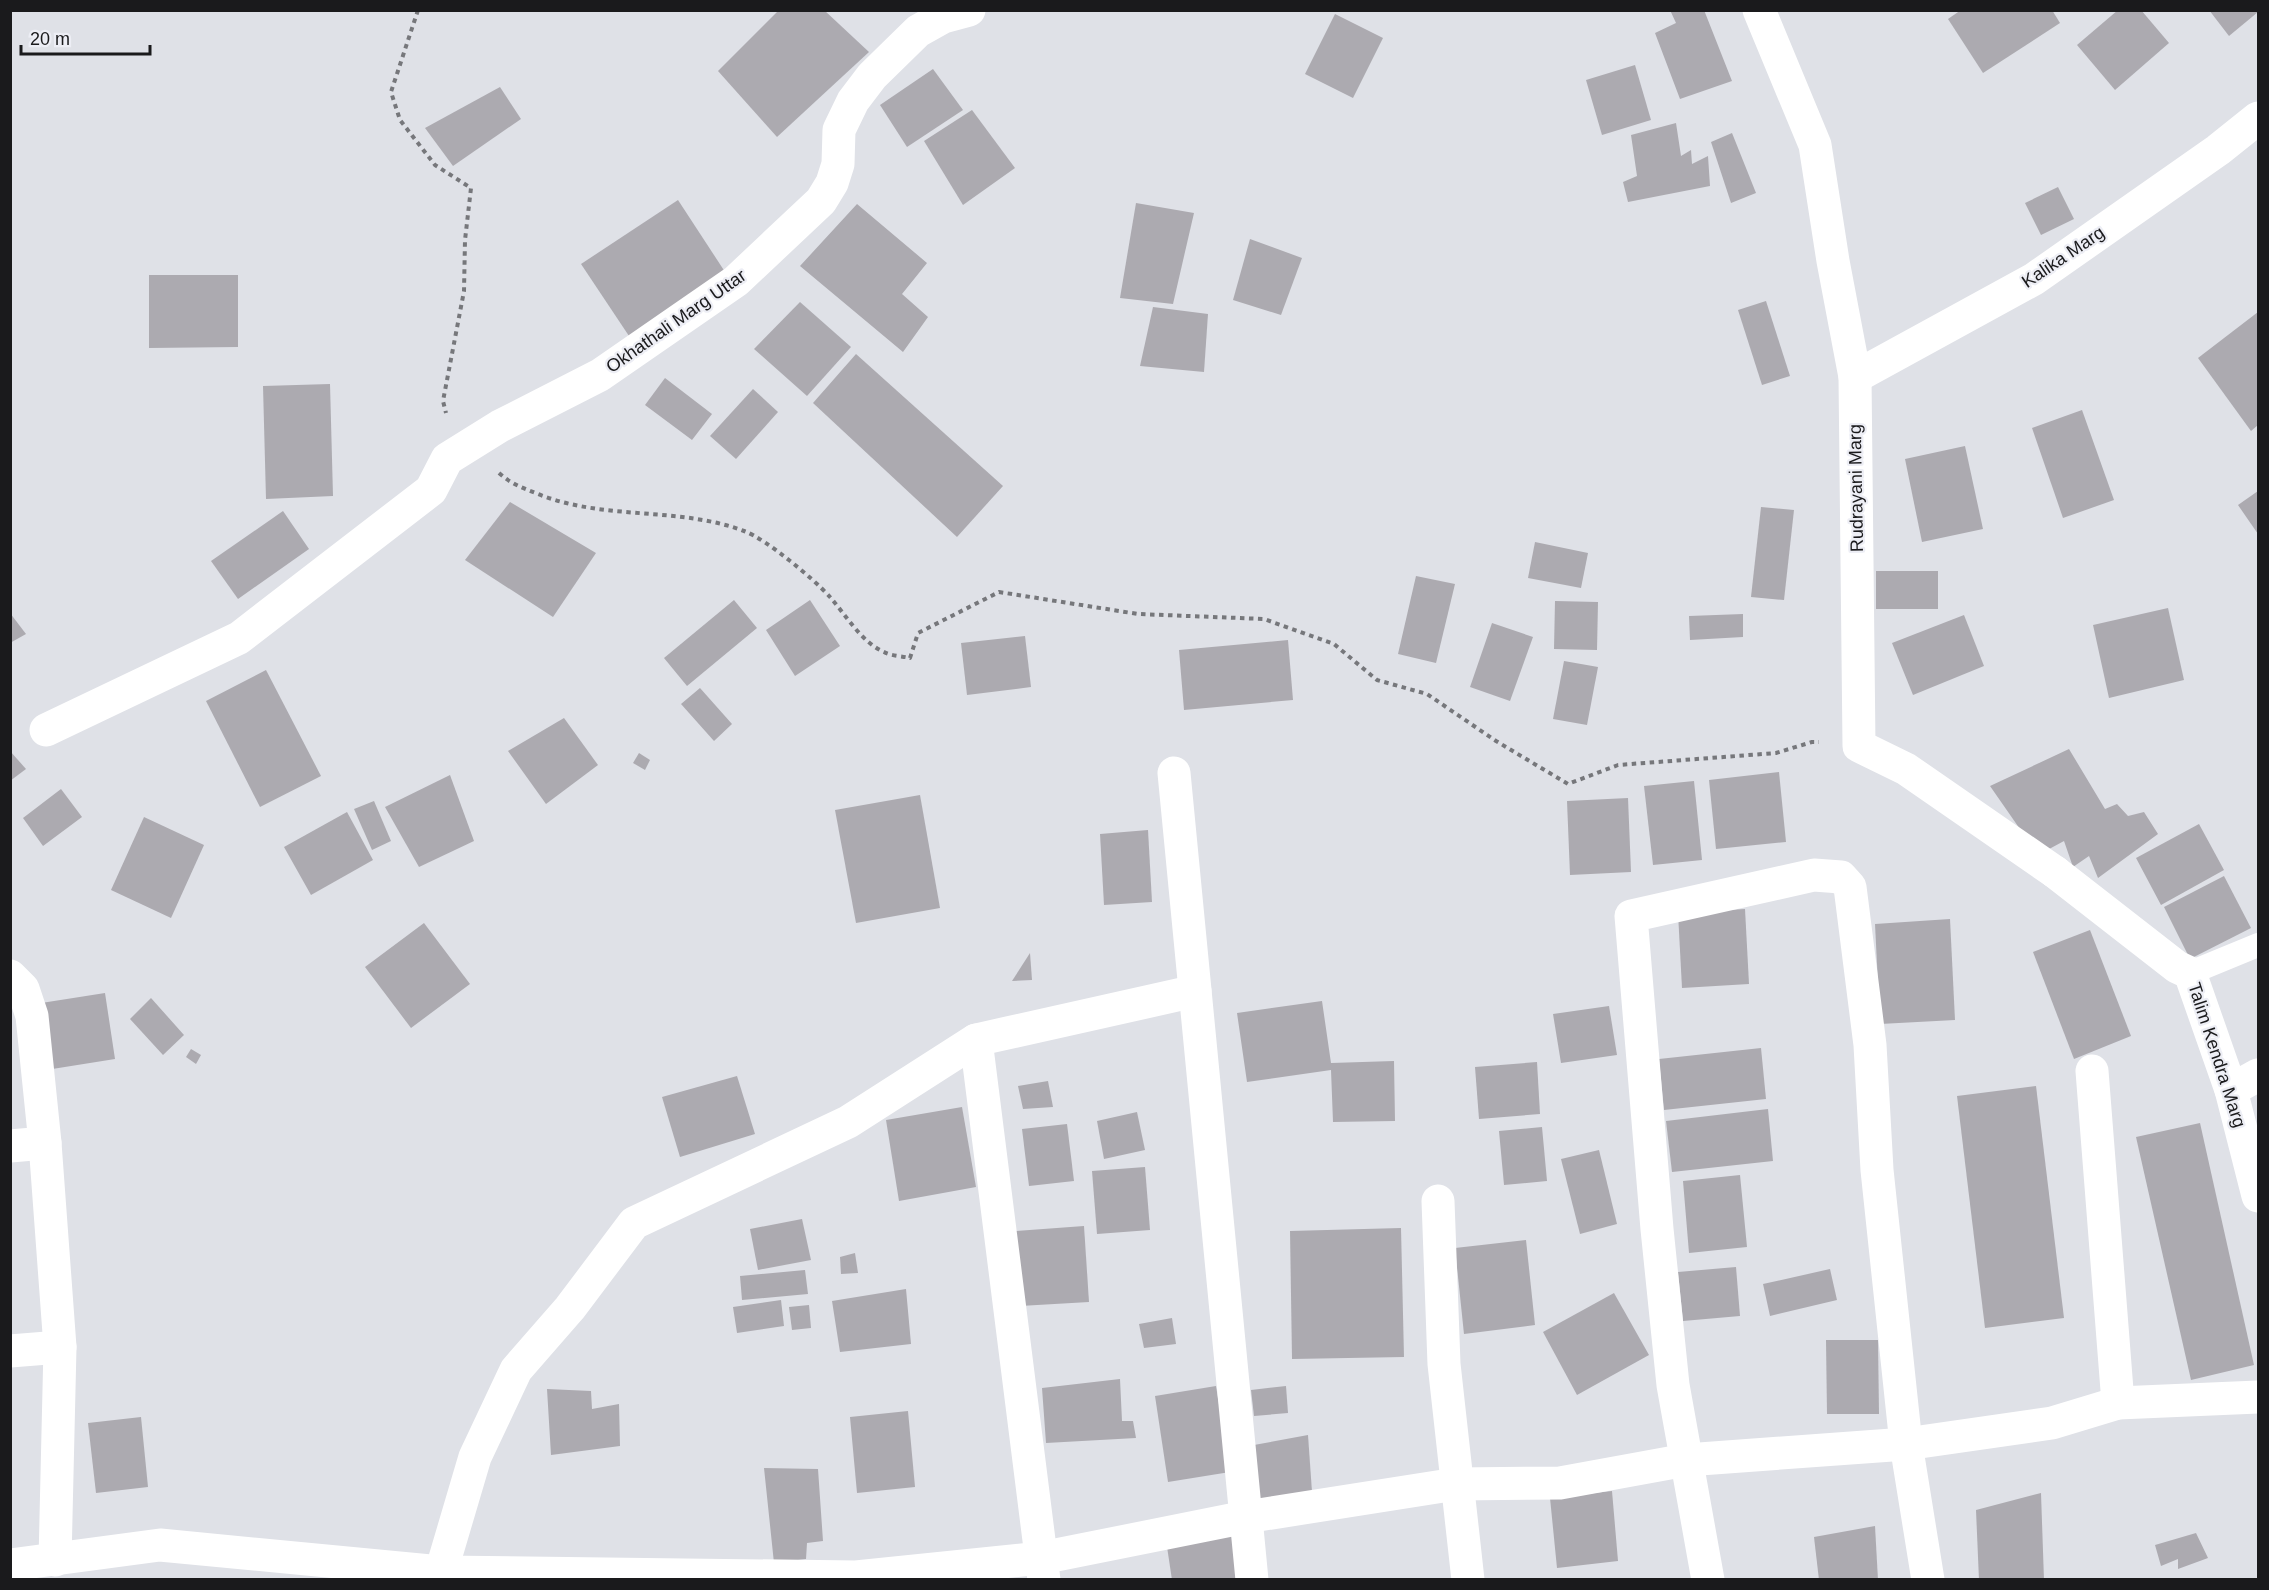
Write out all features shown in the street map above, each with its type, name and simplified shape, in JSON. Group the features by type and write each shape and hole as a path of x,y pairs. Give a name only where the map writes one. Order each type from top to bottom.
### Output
{"street":[{"name":"Okhathali Marg Uttar","path":"458,451 600,375 736,281 821,201 832,183 838,164 839,130 853,101 872,76 918,31 943,17 969,10"},
{"name":"Rudrayani Marg","path":"1759,10 1815,145 1833,261 1855,377 1859,746"},
{"name":"Kalika Marg","path":"1855,377 2034,279 2218,150 2259,118"},
{"path":"46,730 238,638 431,490 458,451"},
{"name":"Talim Kendra Marg","path":"1859,746 1906,769 2055,872 2176,967 2190,973 2245,1082 2259,1196"},
{"path":"1174,773 1252,1580"},
{"path":"1708,1580 1673,1385 1658,1240 1631,916 1814,875 1841,877 1850,887 1870,1045 1878,1170 1906,1444 1928,1580"},
{"path":"10,976 23,989 32,1016 45,1143 60,1347 55,1560"},
{"path":"441,1572 475,1457 516,1370 570,1308 634,1223 848,1122 976,1040 1195,991"},
{"path":"976,1040 1042,1569"},
{"path":"2092,1071 2118,1403"},
{"path":"10,1146 45,1143"},
{"path":"1438,1201 1444,1364 1468,1580"},
{"path":"10,1352 60,1347"},
{"path":"10,1564 160,1545 441,1572 856,1578 1042,1569 1246,1517 1456,1484 1560,1483 1686,1460 1906,1444 2052,1423 2118,1403 2259,1397"}],"lane":[{"path":"2190,973 2259,945"}],"path":[{"path":"418,10 391,92 400,120 435,165 471,188 464,291 443,401 458,451 510,483 558,502 597,511 700,520 745,531 806,575 828,595 860,633 884,652 910,658 918,633 999,592 1138,614 1264,619 1334,644 1377,680 1427,694 1496,741 1568,784 1618,765 1776,753 1812,741 1859,746"}],"building":[{"path":"779,10 824,10 869,52 777,137 718,71"},
{"path":"1670,10 1704,10 1732,81 1680,99 1655,33 1676,23"},
{"path":"1961,10 2052,10 2060,23 1983,73 1948,19"},
{"path":"2118,10 2141,10 2169,43 2115,90 2077,45"},
{"path":"2209,10 2258,10 2258,12 2229,36"},
{"path":"1335,14 1383,38 1353,98 1305,74"},
{"path":"1635,65 1651,120 1602,135 1586,80"},
{"path":"933,69 963,110 907,147 880,105"},
{"path":"500,87 521,119 453,166 425,128"},
{"path":"972,110 1015,168 963,205 924,141"},
{"path":"1676,123 1681,156 1691,150 1692,164 1708,156 1710,186 1628,202 1623,182 1637,176 1631,135"},
{"path":"1732,133 1756,193 1731,203 1711,142"},
{"path":"2058,187 2074,219 2041,235 2025,203"},
{"path":"678,200 729,278 633,342 581,264"},
{"path":"1136,203 1194,213 1173,304 1120,298"},
{"path":"857,204 927,263 902,294 928,317 903,352 800,266"},
{"path":"1250,239 1302,258 1281,315 1233,300"},
{"path":"149,275 238,275 238,347 149,348"},
{"path":"1766,301 1790,376 1762,385 1738,310"},
{"path":"800,302 851,347 807,396 754,349"},
{"path":"1153,307 1208,314 1204,372 1140,366"},
{"path":"2258,312 2258,425 2251,431 2198,358"},
{"path":"856,354 1003,486 957,537 813,403"},
{"path":"665,378 712,414 692,440 645,405"},
{"path":"330,384 333,496 266,499 263,386"},
{"path":"753,389 778,412 736,459 710,436"},
{"path":"2082,410 2114,500 2063,518 2032,428"},
{"path":"1965,446 1983,529 1922,542 1905,459"},
{"path":"2258,491 2258,534 2238,505"},
{"path":"510,502 596,553 553,617 465,560"},
{"path":"1761,507 1794,510 1784,600 1751,597"},
{"path":"283,511 309,549 238,599 211,561"},
{"path":"1535,542 1588,553 1581,588 1528,578"},
{"path":"1876,571 1938,571 1938,609 1876,609"},
{"path":"1416,576 1455,584 1436,663 1398,654"},
{"path":"734,600 757,628 687,686 664,658"},
{"path":"810,600 840,646 795,676 766,630"},
{"path":"1555,601 1598,602 1597,650 1554,649"},
{"path":"2168,608 2184,680 2109,698 2093,625"},
{"path":"10,613 26,634 10,643"},
{"path":"1743,614 1743,637 1690,640 1689,616"},
{"path":"1964,615 1984,666 1913,695 1892,643"},
{"path":"1492,623 1533,637 1510,701 1470,687"},
{"path":"1025,636 1031,687 967,695 961,643"},
{"path":"1288,640 1293,700 1184,710 1179,650"},
{"path":"1564,661 1598,667 1587,725 1553,719"},
{"path":"266,670 321,776 260,807 206,701"},
{"path":"700,688 732,724 714,741 681,704"},
{"path":"564,718 598,765 546,804 508,751"},
{"path":"2069,749 2105,809 2117,804 2128,816 2144,812 2158,834 2098,878 2089,856 2073,867 2064,841 2038,855 1990,786"},
{"path":"10,751 26,769 10,781"},
{"path":"639,753 650,760 645,770 633,763"},
{"path":"1779,772 1786,842 1716,849 1709,780"},
{"path":"450,775 474,841 419,867 385,807"},
{"path":"1694,781 1702,860 1653,865 1644,786"},
{"path":"61,789 82,817 43,846 23,818"},
{"path":"920,795 940,908 856,923 835,810"},
{"path":"1628,798 1631,872 1570,875 1567,801"},
{"path":"374,801 391,841 372,850 354,809"},
{"path":"347,812 373,860 311,895 284,847"},
{"path":"144,817 204,845 171,918 111,890"},
{"path":"2199,824 2224,870 2161,905 2136,858"},
{"path":"1148,830 1152,902 1104,905 1100,834"},
{"path":"2224,876 2251,928 2190,959 2164,907"},
{"path":"1745,909 1749,984 1682,988 1678,913"},
{"path":"1950,919 1955,1020 1880,1024 1875,924"},
{"path":"424,923 470,984 411,1028 365,967"},
{"path":"2090,930 2131,1036 2074,1059 2033,952"},
{"path":"1030,953 1032,980 1012,981"},
{"path":"105,993 115,1059 46,1070 35,1004"},
{"path":"151,998 184,1035 163,1055 130,1019"},
{"path":"1322,1001 1331,1063 1394,1061 1395,1121 1333,1122 1331,1070 1247,1082 1237,1013"},
{"path":"1609,1006 1617,1055 1561,1063 1553,1014"},
{"path":"1761,1048 1766,1099 1664,1110 1659,1059"},
{"path":"191,1049 201,1055 196,1064 186,1057"},
{"path":"1537,1062 1540,1114 1479,1119 1475,1067"},
{"path":"737,1076 755,1134 680,1157 662,1097"},
{"path":"1048,1081 1053,1107 1023,1109 1018,1086"},
{"path":"2036,1086 2064,1318 1985,1328 1957,1096"},
{"path":"962,1107 976,1187 899,1201 886,1120"},
{"path":"1768,1109 1773,1161 1672,1172 1666,1121"},
{"path":"1137,1112 1145,1150 1104,1159 1097,1121"},
{"path":"2200,1123 2254,1365 2191,1380 2136,1137"},
{"path":"1067,1124 1074,1181 1029,1186 1022,1129"},
{"path":"1542,1127 1547,1181 1504,1185 1499,1131"},
{"path":"1599,1150 1617,1224 1580,1234 1561,1159"},
{"path":"1145,1167 1150,1230 1097,1234 1092,1171"},
{"path":"1740,1175 1747,1247 1689,1253 1683,1181"},
{"path":"802,1219 811,1260 758,1270 750,1229"},
{"path":"1084,1226 1089,1302 1020,1306 1015,1231"},
{"path":"1401,1228 1404,1357 1292,1359 1290,1231"},
{"path":"1526,1240 1535,1325 1464,1334 1455,1248"},
{"path":"855,1253 858,1273 841,1274 840,1257"},
{"path":"1736,1267 1740,1316 1683,1321 1678,1272"},
{"path":"1830,1269 1837,1300 1770,1316 1763,1284"},
{"path":"805,1270 808,1294 742,1300 740,1276"},
{"path":"906,1289 911,1344 840,1352 832,1301"},
{"path":"1614,1293 1649,1355 1577,1395 1543,1332"},
{"path":"781,1300 784,1326 737,1333 733,1307"},
{"path":"809,1305 811,1328 792,1330 789,1307"},
{"path":"1172,1318 1176,1344 1144,1348 1139,1324"},
{"path":"1826,1340 1878,1340 1879,1414 1827,1414"},
{"path":"1120,1379 1122,1421 1133,1421 1136,1438 1046,1443 1042,1388"},
{"path":"1216,1386 1230,1472 1168,1482 1155,1396"},
{"path":"1286,1386 1288,1413 1254,1416 1251,1390"},
{"path":"547,1389 591,1391 592,1409 619,1404 620,1446 551,1455"},
{"path":"908,1411 915,1487 857,1493 850,1417"},
{"path":"141,1417 148,1487 96,1493 88,1423"},
{"path":"1308,1435 1312,1492 1257,1500 1254,1445"},
{"path":"764,1468 818,1469 823,1541 807,1543 806,1559 774,1563"},
{"path":"1612,1491 1618,1561 1557,1568 1550,1498"},
{"path":"2041,1493 2044,1580 1979,1580 1976,1510"},
{"path":"1875,1526 1878,1580 1819,1580 1814,1537"},
{"path":"1235,1530 1242,1580 1172,1580 1166,1540"},
{"path":"2196,1533 2208,1558 2178,1569 2178,1559 2161,1566 2155,1545"}]}
